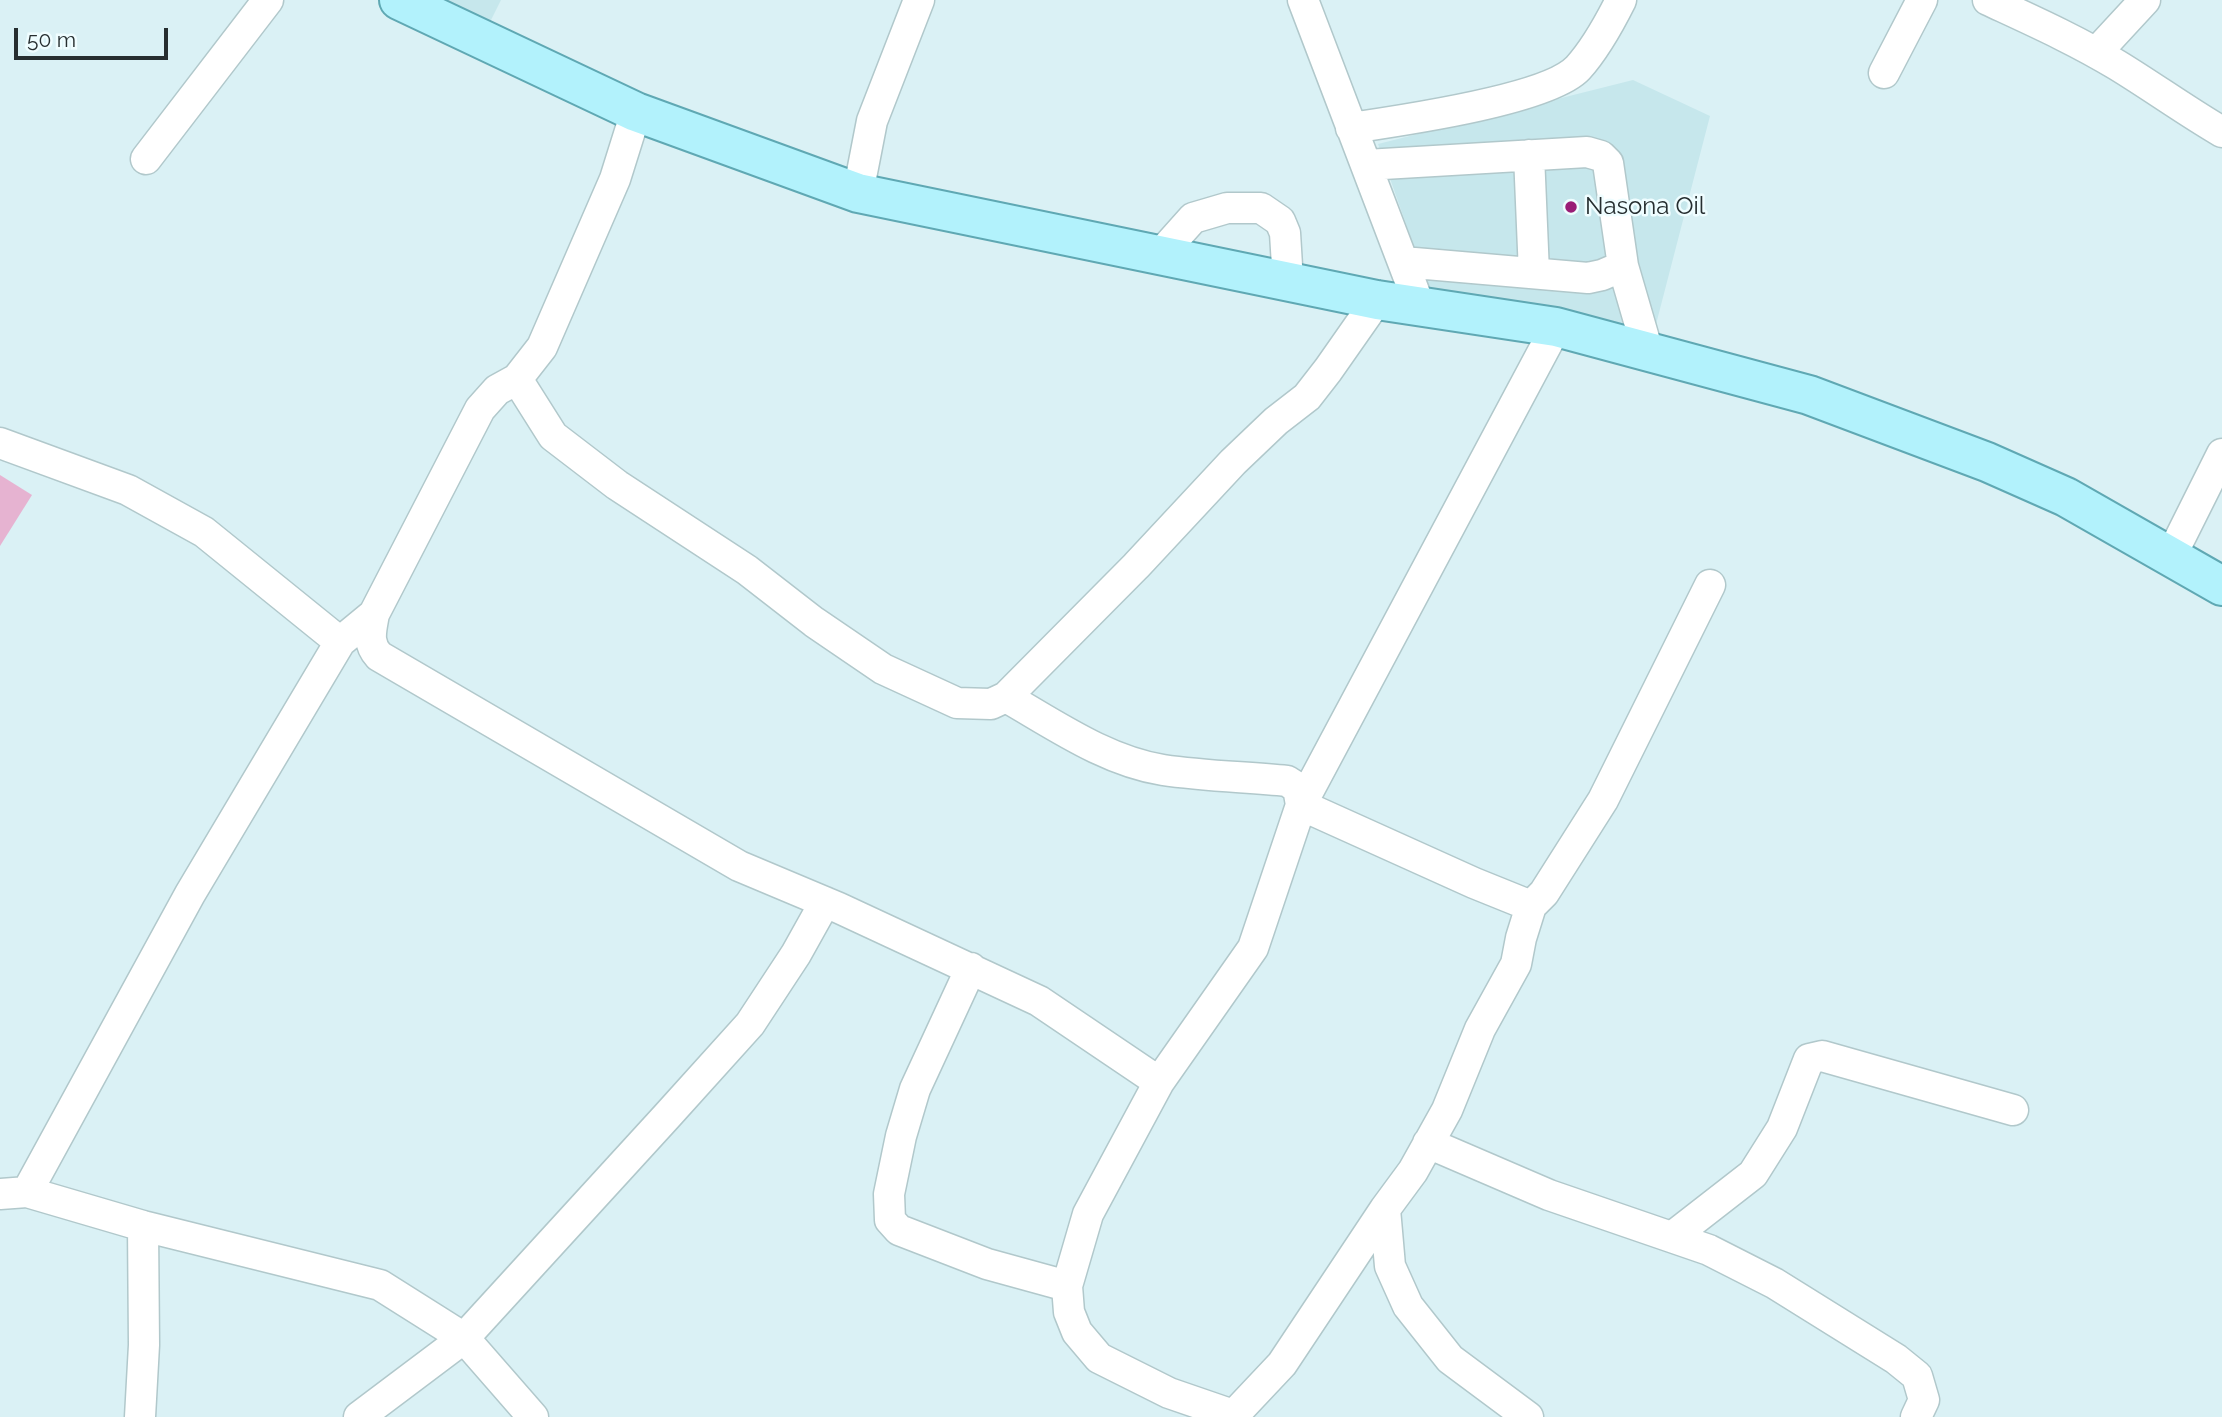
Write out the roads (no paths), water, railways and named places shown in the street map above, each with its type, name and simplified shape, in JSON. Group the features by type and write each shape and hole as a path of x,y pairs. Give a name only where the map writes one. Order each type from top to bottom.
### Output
{"main road":[{"path":"399,0 448,11 636,112 858,193 1377,300 1556,327 1809,395 1987,462 2066,497 2222,586"}],"street":[{"path":"146,159 268,0"},
{"path":"858,193 872,121 919,0"},
{"path":"1303,0 1420,307"},
{"path":"1352,128 1426,117 1548,86 1577,70 1603,35 1621,0"},
{"path":"1884,73 1922,0"},
{"path":"1987,0 2070,38 2222,132"},
{"path":"2096,53 2146,0"},
{"path":"636,112 615,179 542,347 517,379 497,390 480,409 374,614 370,638 372,649 379,656 739,866 825,902 1039,1001 1159,1082"},
{"path":"1366,165 1587,152 1601,156 1608,163 1623,265 1648,352"},
{"path":"1530,155 1534,274"},
{"path":"1159,256 1193,219 1227,208 1261,208 1280,221 1285,233 1288,282"},
{"path":"1403,262 1588,278 1623,265"},
{"path":"517,379 552,436 617,485 747,570 814,622 883,669 957,703 991,704 1006,697 1136,566 1233,462 1276,421 1307,397 1377,300"},
{"path":"1556,327 1301,805 1253,948 1159,1082 1088,1214 1067,1286 1069,1312 1077,1332 1099,1358 1169,1393 1232,1416 1282,1364 1413,1171 1447,1110 1480,1029 1516,964 1531,906 1544,893 1603,800 1710,585"},
{"path":"0,443 128,491 204,532 340,642"},
{"path":"2171,556 2222,454"},
{"path":"374,614 340,642 13,1193 380,1285 464,1338 507,1406 533,1417"},
{"path":"1006,697 1093,747 1161,770 1287,780 1298,788 1301,805"},
{"path":"1301,805 1531,906"},
{"path":"359,1417 464,1338 750,1024 796,954 825,902"},
{"path":"971,968 915,1089 889,1194 890,1220 899,1230 987,1264 1067,1286"},
{"path":"1672,1237 1753,1174 1782,1128 1809,1059 1822,1056 2013,1110"},
{"path":"1428,1143 1549,1195 1709,1250 1774,1283 1896,1359 1917,1376 1924,1400 1916,1417"},
{"path":"1385,1209 1390,1266 1408,1306 1450,1359 1528,1417"},
{"path":"140,1417 144,1345 143,1226"}],"place":[{"name":"Nasona Oil","path":"1571,207"}]}
